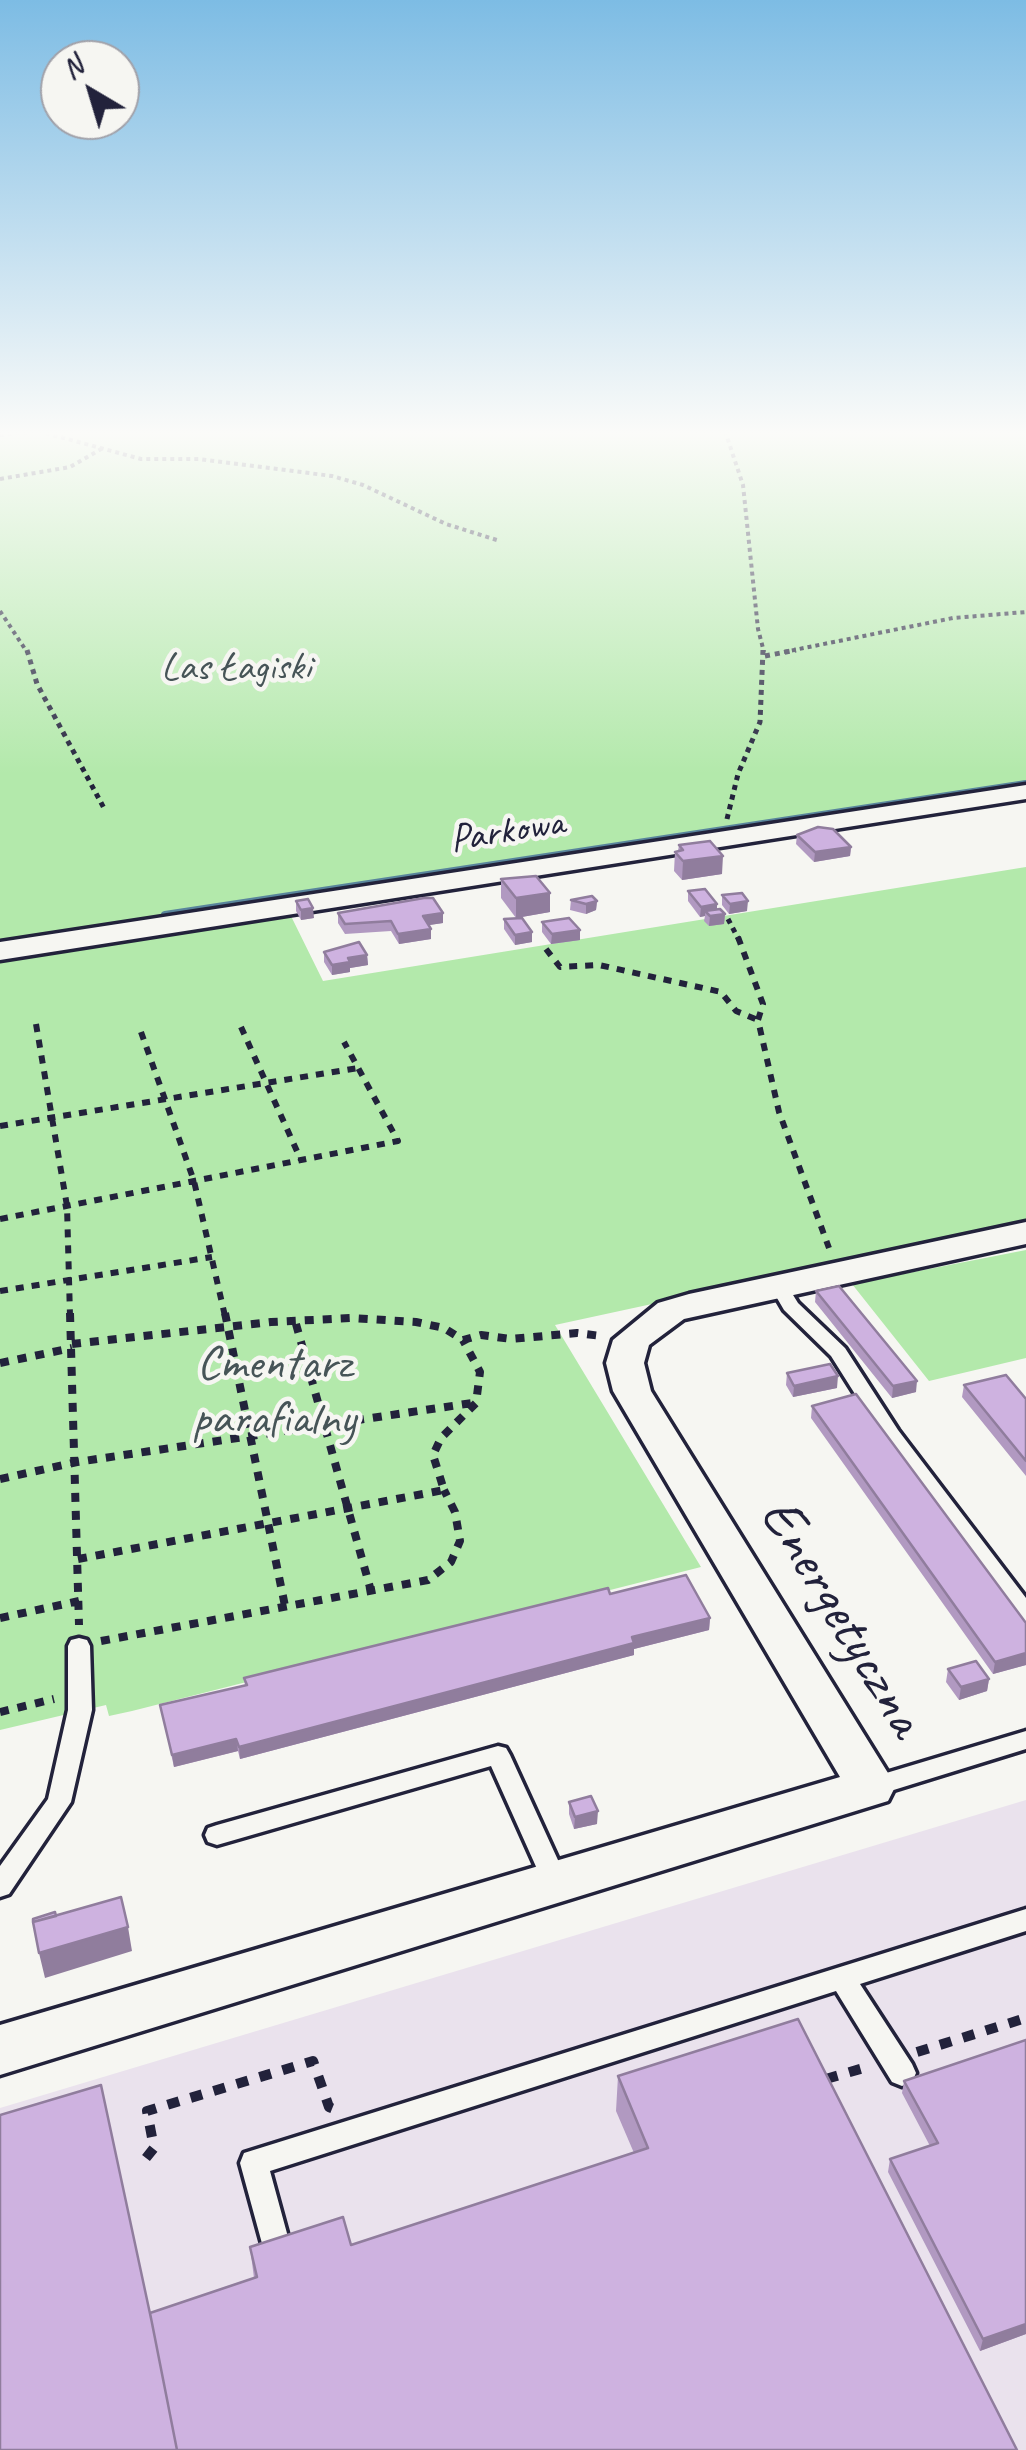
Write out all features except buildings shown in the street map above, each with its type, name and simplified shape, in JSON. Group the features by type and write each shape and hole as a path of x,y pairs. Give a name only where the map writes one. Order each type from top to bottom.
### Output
{"street":[{"name":"Parkowa","path":"0,951 1026,792"},
{"name":"Energetyczna","path":"0,2050 871,1787 632,1392 626,1363 632,1340 672,1311 1026,1233"}],"lane":[{"path":"779,1286 791,1306 838,1352 891,1434 1026,1614"},
{"path":"0,1886 59,1802 80,1710 79,1646"},
{"path":"871,1787 1026,1740"},
{"path":"217,1834 498,1755 556,1883"},
{"path":"282,2272 254,2162 1024,1924"},
{"path":"842,1978 898,2066"}],"path":[{"path":"731,838 725,830 727,817 738,774 760,722 765,656 749,545"},
{"path":"0,611 25,644 37,684 105,810"},
{"path":"765,656 952,618 1026,612"},
{"path":"728,919 740,940 763,1004 758,1020 778,1112 838,1273"},
{"path":"546,949 560,966 598,965 721,992 736,1010 758,1020"},
{"path":"0,1363 72,1346 228,1326 395,1318 444,1328 463,1340 480,1372 476,1402 440,1438 433,1456 454,1512 460,1541 451,1562 428,1580 79,1646 77,1462 72,1346 69,1278 67,1206 36,1024"},
{"path":"241,1028 300,1160"},
{"path":"141,1032 194,1181 285,1606"},
{"path":"0,1218 398,1141 344,1042"},
{"path":"0,1126 358,1068"},
{"path":"0,1291 212,1257"},
{"path":"296,1324 371,1591"},
{"path":"463,1340 481,1335 511,1339 577,1332"},
{"path":"0,1479 77,1462 476,1402"},
{"path":"78,1559 444,1490"},
{"path":"0,1617 78,1601"},
{"path":"0,1712 80,1694"},
{"path":"826,2079 898,2066 1026,2018"},
{"path":"146,2158 154,2148 147,2111 313,2061 328,2107 342,2111"}],"shaded area":[{"path":"1026,1800 1026,2450 0,2450 0,2108"}],"green space":[{"name":"Las Łagiski","path":"0,545 1026,545 1026,784 0,946"},
{"name":"Cmentarz parafialny","path":"1026,867 1026,1223 555,1325 701,1567 132,1711 109,1716 106,1705 0,1730 0,958 289,912 323,981"},
{"path":"1026,1250 1026,1358 929,1381 852,1284"}],"waterway":[{"path":"165,915 1026,784"}]}
